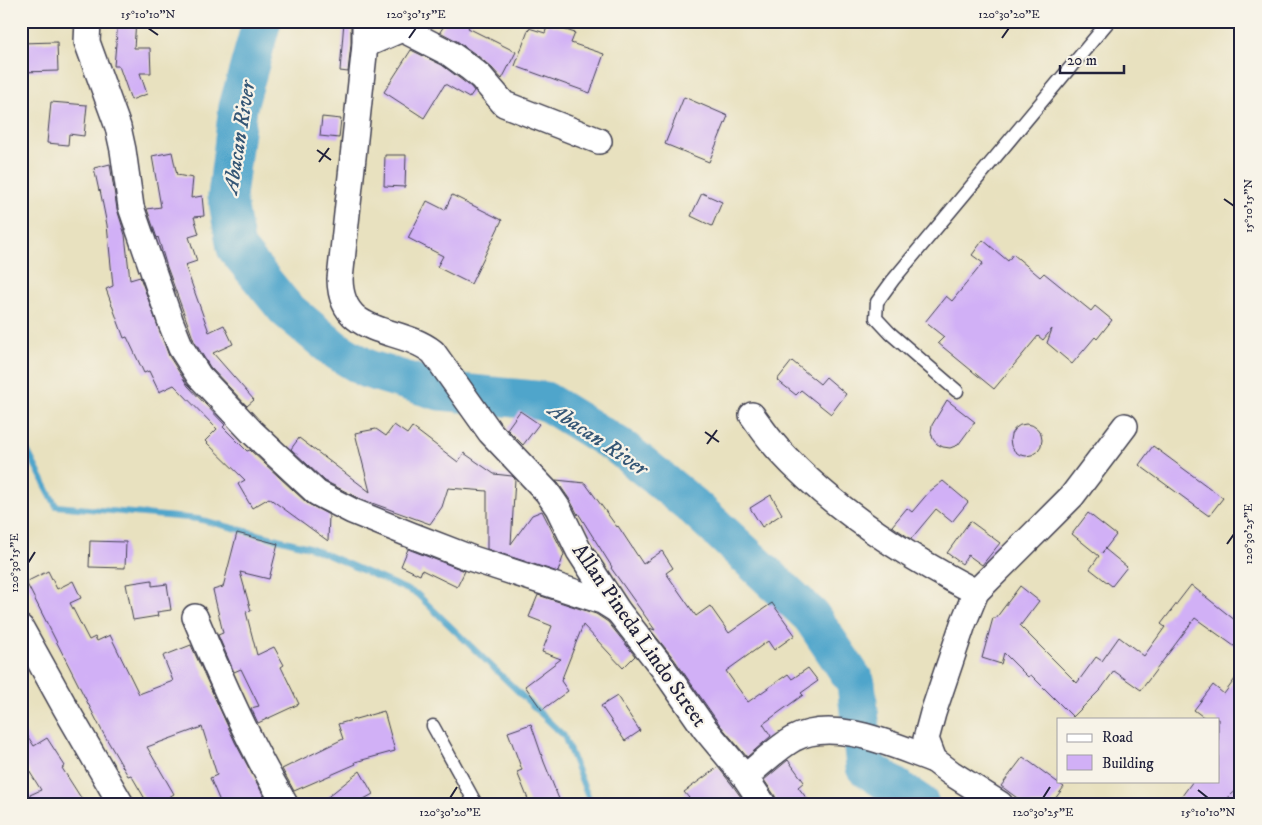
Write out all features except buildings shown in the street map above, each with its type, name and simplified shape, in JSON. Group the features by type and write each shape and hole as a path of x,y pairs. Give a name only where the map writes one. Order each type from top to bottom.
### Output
{"street":[{"path":"88,21 87,42 118,127 131,207 171,324 181,348 199,376 252,432 317,493 352,511 411,535 602,601 618,611"},
{"path":"365,33 406,25 470,68 481,77 504,104 599,141"},
{"name":"Allan Pineda Lindo Street","path":"365,33 340,279 340,292 350,312 372,328 423,344 433,352 490,432 548,492 579,551 618,611 662,667 705,729 745,777 763,804"},
{"path":"752,416 777,448 817,487 856,519 938,572 976,592"},
{"path":"934,760 926,739 963,624 976,592 1072,496 1125,426"},
{"path":"195,617 225,689 266,772 285,804"},
{"path":"21,628 121,804"},
{"path":"745,777 792,740 803,734 848,732 934,760 958,778 1000,804"}],"lane":[{"path":"957,391 890,333 876,318 877,302 893,280 1109,21"},
{"path":"433,726 476,804"}],"waterway":[{"name":"Abacan River","path":"262,21 238,107 227,196 236,248 286,309 334,349 367,369 440,391 545,401 620,447 693,506 811,616 856,683 865,767 920,804"},
{"path":"21,438 56,506 198,519 309,547 417,594 564,736 591,804"}]}
